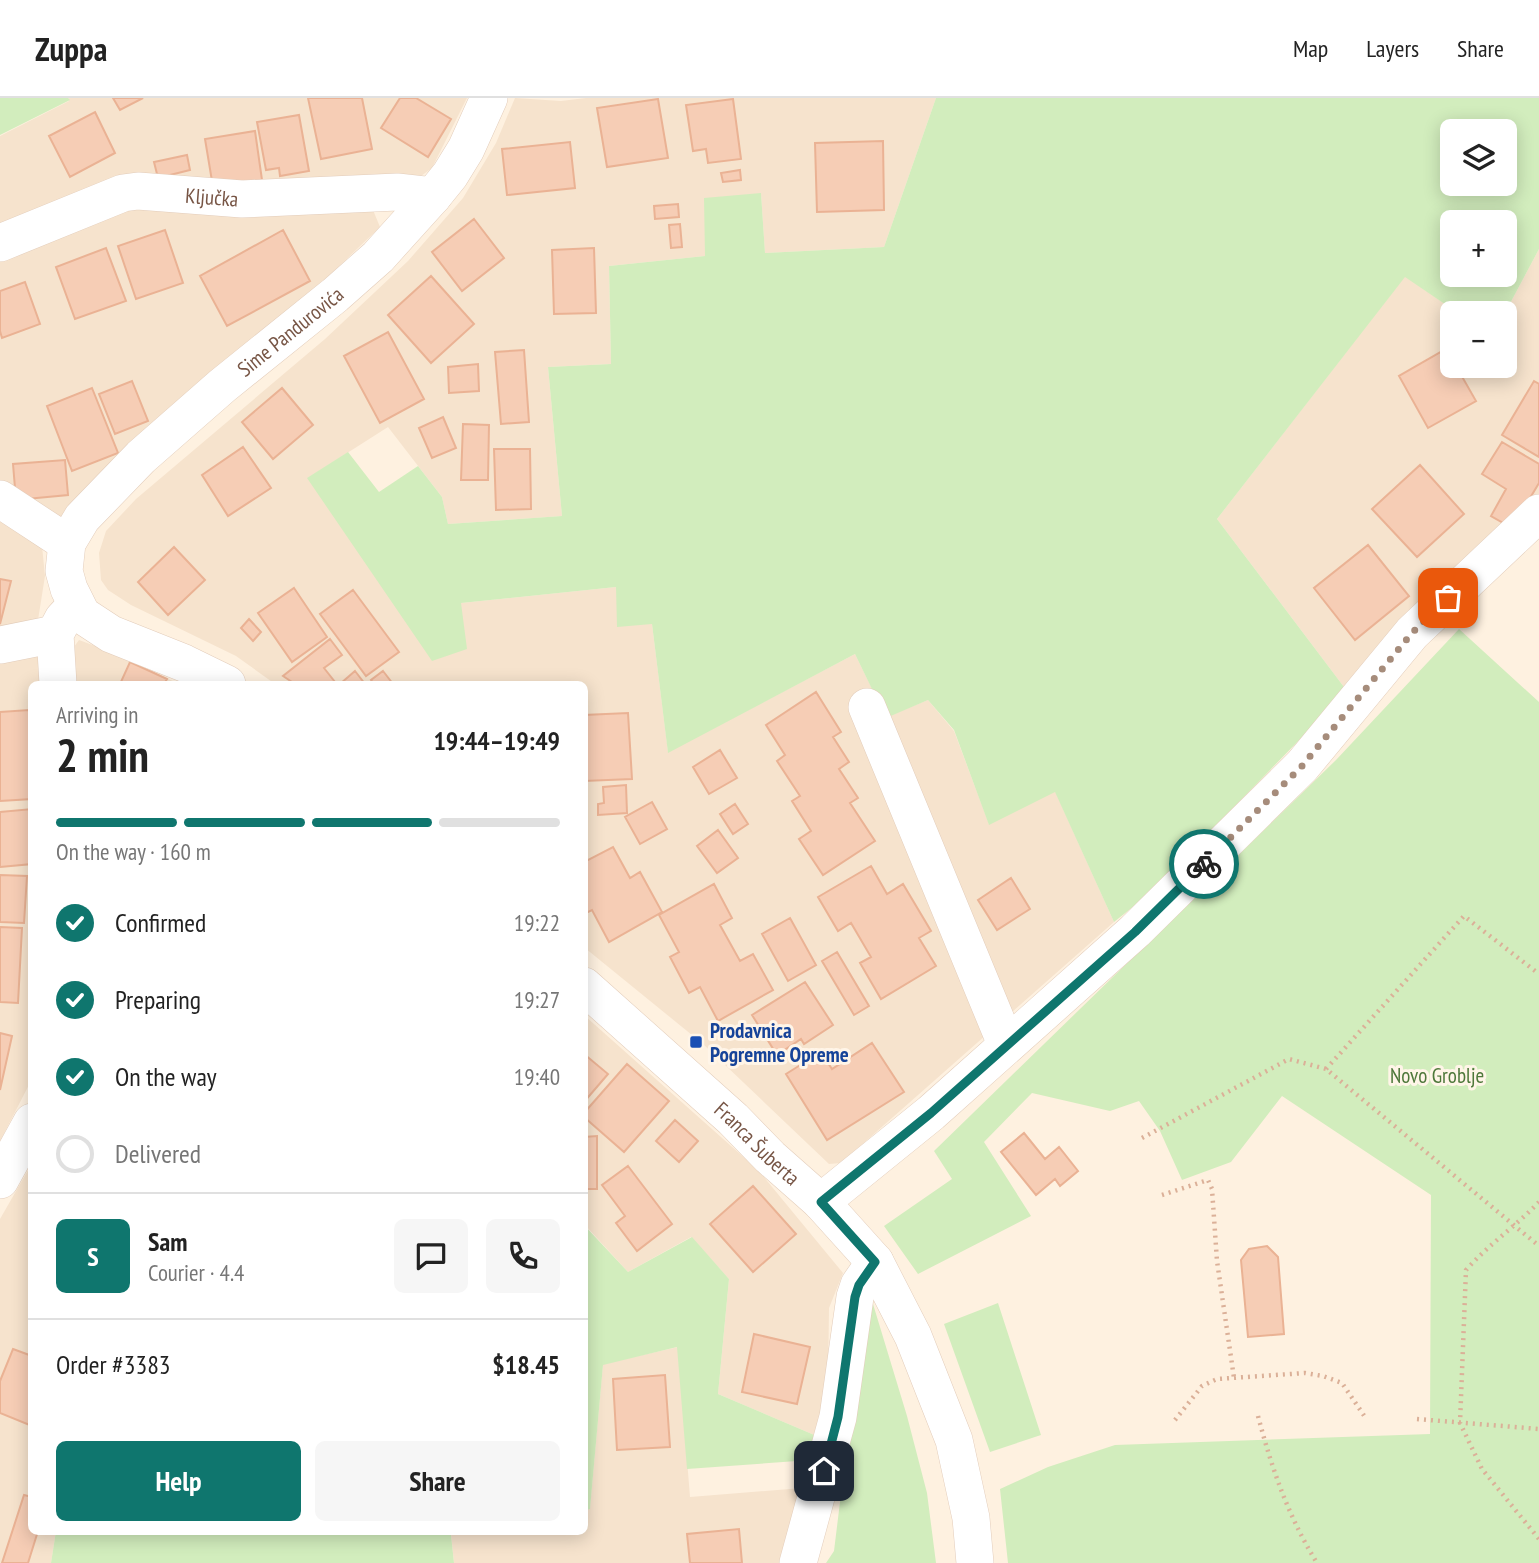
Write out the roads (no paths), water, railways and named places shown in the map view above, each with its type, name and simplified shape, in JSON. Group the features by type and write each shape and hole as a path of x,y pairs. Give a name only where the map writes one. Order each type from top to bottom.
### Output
{"street":[{"name":"Sime Pandurovića","path":"67,543 82,518 141,457 378,257 433,196 466,149 489,98"},
{"name":"Ključka","path":"0,243 123,193 138,191 242,199 397,192 433,196"},
{"path":"0,499 67,543 64,571 76,605 89,620 111,634 221,681"},
{"path":"821,1202 931,1113 1135,932 1292,776 1412,633 1539,513"},
{"path":"58,681 55,634 76,605"},
{"path":"0,645 55,634"},
{"path":"867,707 1006,1045"},
{"name":"Franca Šuberta","path":"588,990 821,1202 875,1262 914,1336 954,1440 967,1497 975,1563"},
{"path":"0,1181 28,1129"},
{"path":"798,1563 838,1417 855,1297 859,1285 875,1262"}],"place":[{"name":"Prodavnica Pogremne Opreme","path":"696,1042"}],"park label":[{"name":"Novo Groblje","path":"1437,1075"}]}
